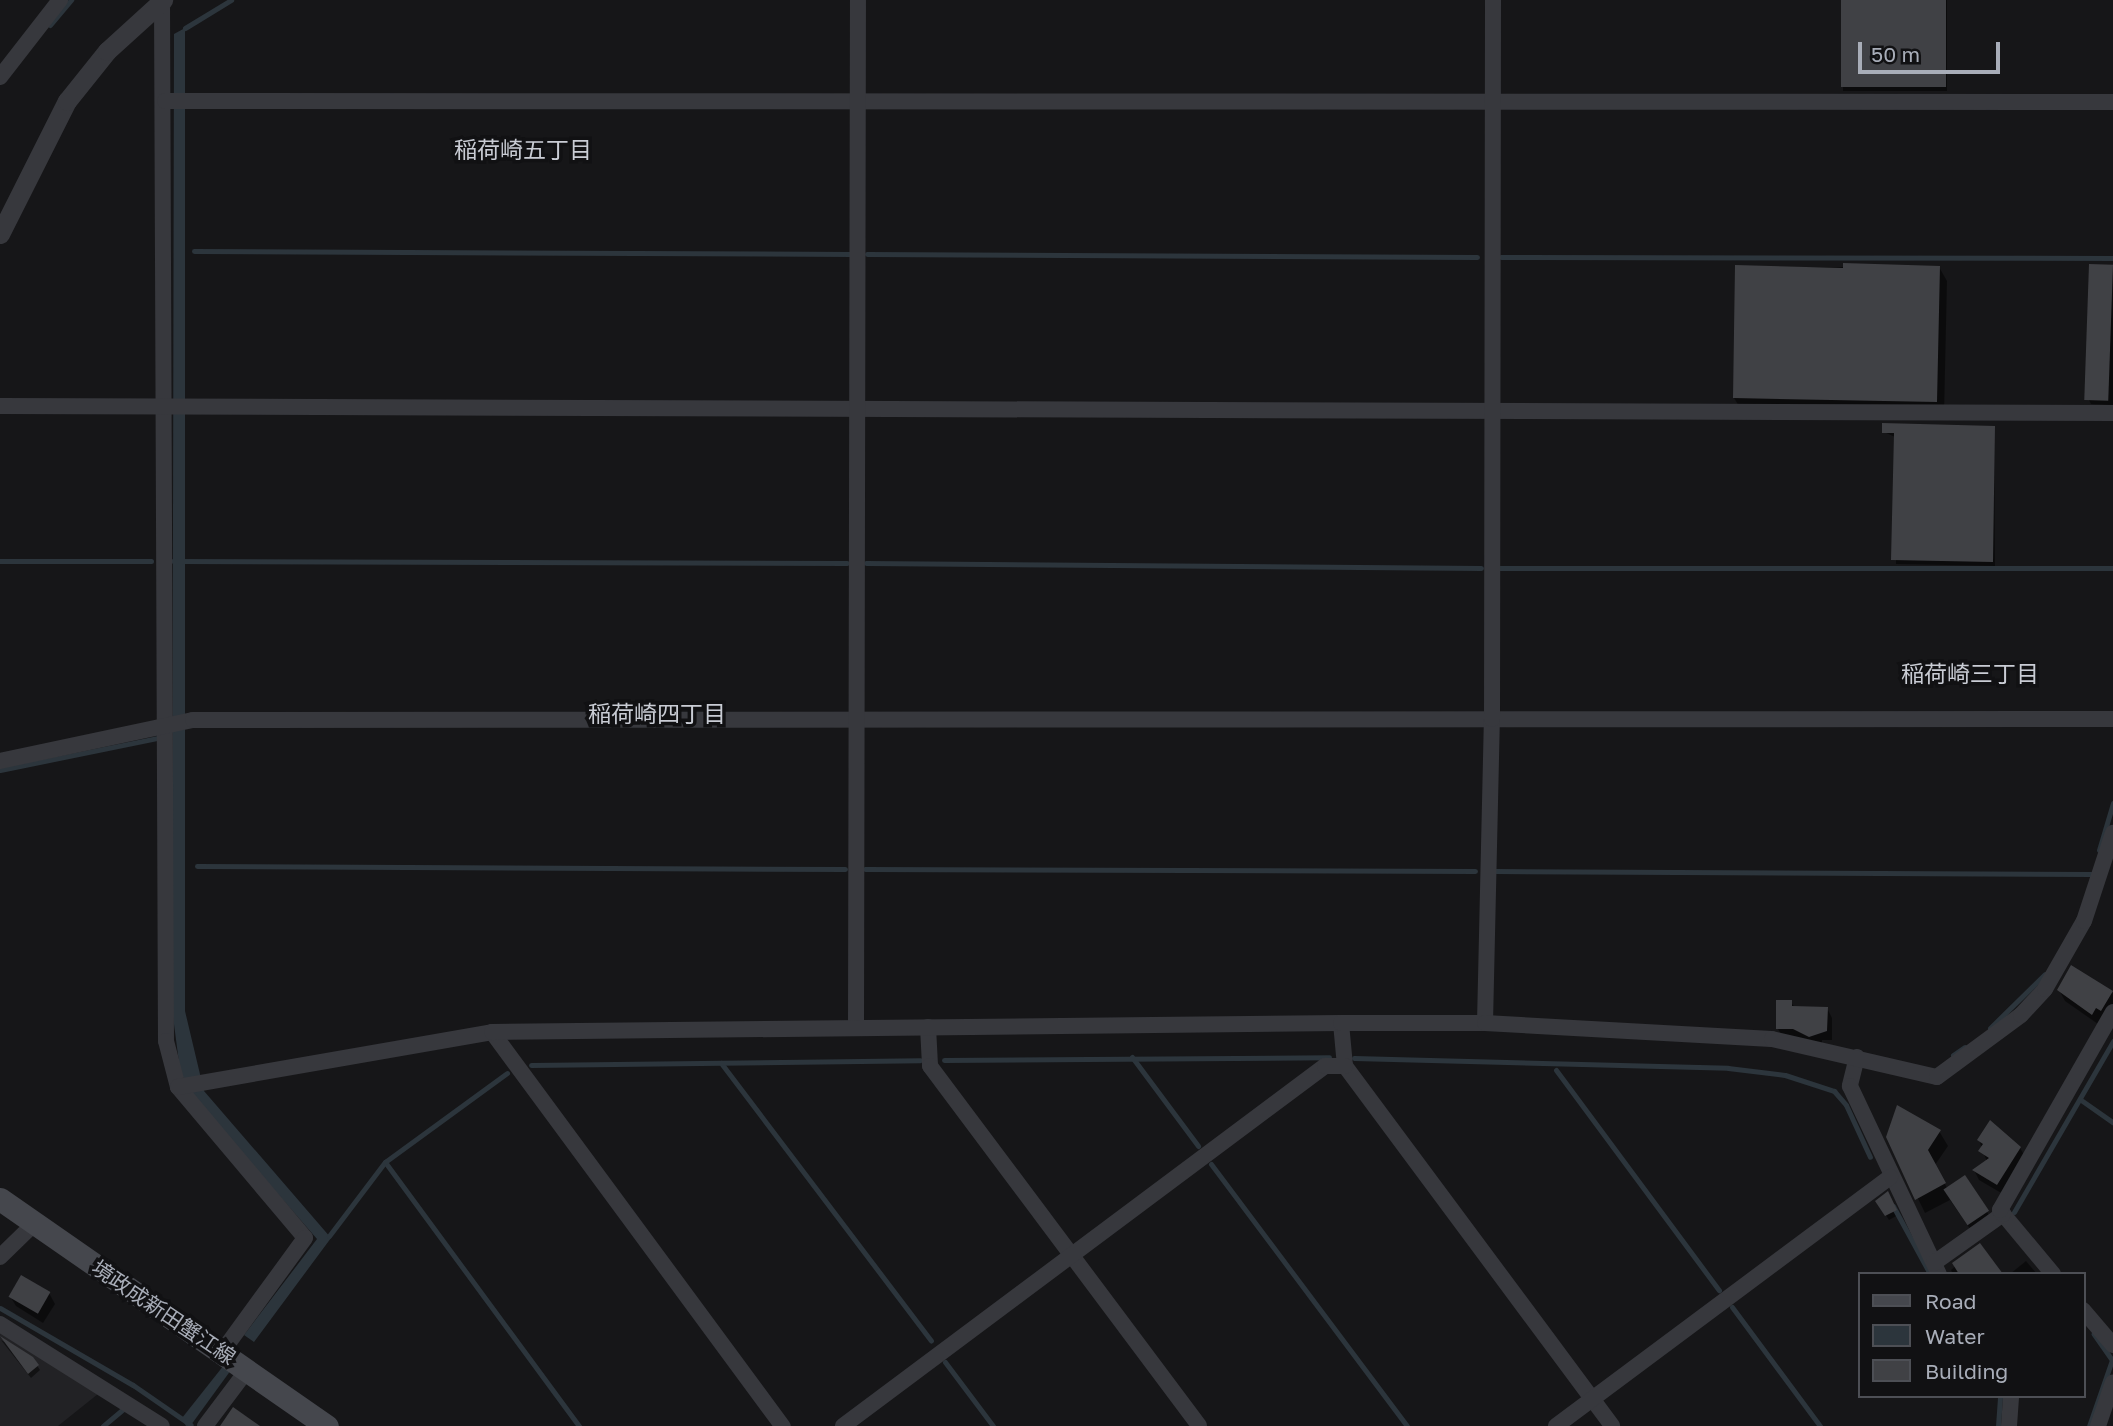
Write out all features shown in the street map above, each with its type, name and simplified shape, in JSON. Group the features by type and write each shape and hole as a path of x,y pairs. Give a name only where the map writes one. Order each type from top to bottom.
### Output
{"main road":[{"name":"境政成新田蟹江線","path":"0,1199 327,1426"}],"street":[{"path":"0,77 60,0"},
{"path":"856,1027 859,0"},
{"path":"1485,1023 1492,719 1490,411 1493,0"},
{"path":"163,1 165,101 162,726 166,1041 181,1087 305,1238 222,1352"},
{"path":"0,234 67,100 107,51 163,1"},
{"path":"165,101 2113,102"},
{"path":"0,406 2113,413"},
{"path":"0,761 193,720 856,717 2113,719"},
{"path":"181,1087 492,1032 1341,1023 1485,1023 1745,1037 1857,1057 1937,1077 2021,1016 2045,989 2084,921 2113,833"},
{"path":"2051,1272 2000,1210 2113,1012"},
{"path":"1341,1023 1345,1066 1612,1426"},
{"path":"928,1027 930,1066 1199,1426"},
{"path":"492,1032 783,1426"},
{"path":"1857,1057 1850,1086 1890,1177 1936,1269 2003,1214"},
{"path":"843,1426 1325,1066 1345,1066"},
{"path":"1556,1426 1890,1177"},
{"path":"0,1257 35,1223"},
{"path":"2085,1312 2113,1345"},
{"path":"0,1324 162,1426"},
{"path":"205,1426 248,1369"},
{"path":"2098,1426 2113,1382"},
{"path":"2010,1426 2011,1398"}],"shaded area":[{"path":"0,1331 103,1390 58,1426 0,1426"}],"water":[{"path":"185,28 185,1011 204,1091 331,1238 254,1342 244,1335 317,1239 190,1093 180,1070 172,1009 174,34"},
{"path":"224,1365 231,1370 191,1425 186,1426 182,1418"}],"building":[{"path":"1841,0 1946,0 1946,87 1841,87"},
{"path":"1843,263 1940,266 1937,402 1733,398 1735,265 1843,268"},
{"path":"2089,264 2113,265 2108,401 2084,400"},
{"path":"1882,423 1995,426 1993,562 1891,560 1894,433 1882,433"},
{"path":"2071,965 2113,991 2101,1011 2096,1008 2092,1015 2057,990"},
{"path":"1776,1000 1792,1000 1792,1006 1828,1007 1827,1031 1809,1037 1793,1029 1776,1029"},
{"path":"1897,1105 1941,1130 1928,1150 1946,1183 1915,1200 1886,1137"},
{"path":"1990,1120 2021,1147 1997,1185 1972,1170 1989,1158 1978,1151 1983,1144 1977,1140"},
{"path":"1965,1175 1989,1211 1967,1225 1943,1190"},
{"path":"1888,1191 1897,1210 1885,1216 1875,1201"},
{"path":"1980,1243 2002,1272 1958,1272 1952,1263"},
{"path":"21,1275 50,1292 38,1314 8,1297"},
{"path":"0,1336 33,1357 39,1365 28,1374"},
{"path":"233,1407 260,1426 220,1426"}],"waterway":[{"path":"50,25 71,0"},
{"path":"185,28 231,0"},
{"path":"194,251 852,254"},
{"path":"867,254 1477,257"},
{"path":"1501,257 2113,258"},
{"path":"0,561 151,561"},
{"path":"173,561 847,563"},
{"path":"866,563 1481,568"},
{"path":"1497,568 2113,568"},
{"path":"0,770 157,738"},
{"path":"2099,850 2113,803"},
{"path":"197,866 845,869"},
{"path":"865,869 1475,871"},
{"path":"1495,871 2092,874"},
{"path":"1990,1028 2045,974"},
{"path":"2014,1212 2113,1041"},
{"path":"1953,1055 1965,1047"},
{"path":"1132,1057 1198,1146"},
{"path":"944,1060 1329,1057"},
{"path":"1354,1058 1728,1068 1785,1075 1834,1091 1846,1105 1870,1157"},
{"path":"531,1065 920,1060"},
{"path":"721,1063 931,1341"},
{"path":"1556,1070 1719,1290"},
{"path":"329,1236 385,1162 507,1073"},
{"path":"2081,1100 2113,1122"},
{"path":"385,1162 579,1426"},
{"path":"1211,1164 1407,1426"},
{"path":"1893,1206 1929,1272"},
{"path":"1732,1307 1820,1426"},
{"path":"0,1308 133,1385 191,1425"},
{"path":"2089,1426 2112,1360 2094,1334"},
{"path":"945,1362 993,1426"},
{"path":"1998,1426 2000,1398"},
{"path":"103,1426 123,1409"}],"district":[{"name":"稲荷崎五丁目","path":"523,149"},
{"name":"稲荷崎三丁目","path":"1970,673"},
{"name":"稲荷崎四丁目","path":"657,713"}]}
